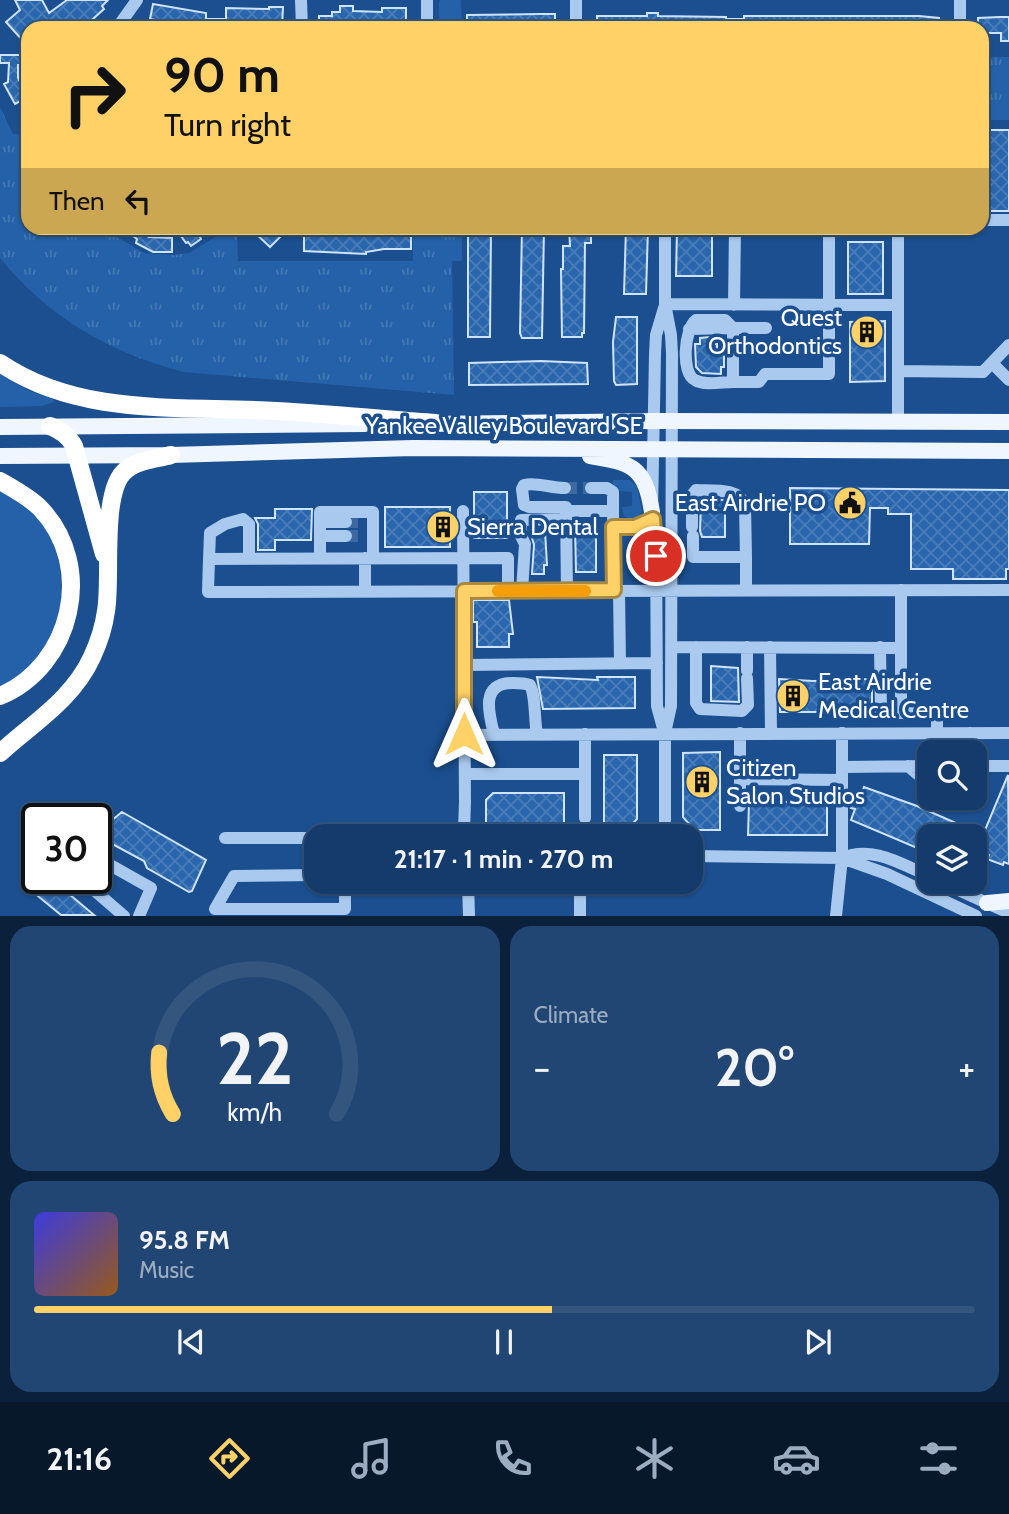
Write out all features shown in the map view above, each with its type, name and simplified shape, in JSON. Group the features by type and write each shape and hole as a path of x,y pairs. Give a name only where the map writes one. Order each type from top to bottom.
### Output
{"highway":[{"path":"0,363 54,391 104,403 275,411 436,423"},
{"path":"50,426 69,438 78,455 108,568"},
{"path":"0,753 60,702 92,658 107,608 112,494 119,477 132,466 172,455"},
{"path":"0,481 33,502 49,519 66,556 71,587 68,621 49,659 22,684 0,696"}],"main road":[{"name":"Yankee Valley Boulevard SE","path":"0,426 1007,421"},
{"name":"Yankee Valley Boulevard SE","path":"0,456 534,447 1009,451"},
{"path":"534,447 615,460 628,465 643,478 653,516"},
{"path":"969,451 1009,457"},
{"path":"982,909 1009,901"}],"street":[{"path":"122,21 137,0"},
{"path":"301,0 302,21"},
{"path":"427,0 427,21"},
{"path":"576,0 576,21"},
{"path":"960,0 960,21"},
{"path":"989,220 1009,220"},
{"path":"665,235 665,304 671,335 672,449 671,706 665,733 665,824"},
{"path":"734,304 735,235"},
{"path":"766,328 733,328 725,320 696,320 688,329 687,371 690,377 701,382 759,382 765,374 829,374 830,235"},
{"path":"898,235 898,421"},
{"path":"665,304 898,305"},
{"path":"665,304 656,335 653,449 657,590 656,706 665,733"},
{"path":"733,328 733,382"},
{"path":"898,371 983,372 1009,345"},
{"path":"992,363 1009,380"},
{"path":"565,488 524,485 522,501 529,507 566,507 567,591"},
{"path":"591,488 607,488 613,492 620,663"},
{"path":"746,557 693,557 692,495 696,491 737,493 743,498 745,505 746,557 746,590"},
{"path":"463,511 464,824"},
{"path":"522,591 525,544 521,536 521,520 613,511"},
{"path":"320,525 373,512 367,529 369,558 365,592"},
{"path":"613,527 635,527 653,516"},
{"path":"249,558 249,524 243,519 225,524 210,533 208,592 1009,590"},
{"path":"320,525 346,529"},
{"path":"320,525 320,558"},
{"path":"209,559 508,558 508,591"},
{"path":"901,590 901,713"},
{"path":"671,646 901,648"},
{"path":"696,646 696,703 703,711 742,711 748,705 747,647"},
{"path":"770,647 771,733"},
{"path":"880,648 881,711 937,714 937,733"},
{"path":"464,665 657,663"},
{"path":"494,734 490,719 490,695 492,688 500,682 524,682 530,685 533,690 533,719 537,734"},
{"path":"740,733 740,806"},
{"path":"836,915 842,858 842,733"},
{"path":"970,733 970,740"},
{"path":"464,734 1009,733"},
{"path":"585,734 585,818"},
{"path":"908,766 917,774"},
{"path":"740,779 842,774 917,766"},
{"path":"987,766 1009,766"},
{"path":"465,774 585,774"},
{"path":"225,838 304,838"},
{"path":"842,858 852,853 869,853 917,871"},
{"path":"703,856 842,858 982,909 1009,913"},
{"path":"112,866 151,888 139,915"},
{"path":"214,912 234,876 304,875"},
{"path":"99,894 124,915"},
{"path":"214,912 345,909 345,894"},
{"path":"468,894 468,915"},
{"path":"580,894 580,915"},
{"path":"959,894 982,909"}],"green space":[{"path":"461,0 462,21 439,21 439,2"},
{"path":"989,57 1009,57 1009,120 989,120"},
{"path":"0,107 13,134 21,135 21,235 114,235 144,253 174,255 189,253 219,235 237,235 238,261 413,261 413,235 462,235 462,261 452,261 454,395 184,372 157,364 106,343 60,315 19,279 0,258"},
{"path":"0,374 27,390 53,399 54,402 42,406 0,407"},
{"path":"613,480 630,480 637,486 642,511 633,520 624,516 622,507 632,506 632,492 619,491 613,487"},
{"path":"0,490 41,523 51,538 58,561 61,602 56,628 42,653 29,667 0,687"}],"building":[{"path":"15,0 42,0 49,13 67,0 108,0 102,6 104,9 91,21 21,21 21,39 6,22 20,10"},
{"path":"153,4 206,13 206,19 226,19 226,8 283,7 282,21 150,19"},
{"path":"340,6 353,6 353,11 382,12 382,8 406,8 406,21 319,21 319,16 332,16 332,12 340,12"},
{"path":"647,13 658,13 658,16 744,19 744,16 919,16 939,18 939,21 597,21 597,16 647,16"},
{"path":"555,14 555,21 467,21 467,15"},
{"path":"1009,17 1009,41 1001,41 1001,33 989,33 989,21 978,21 978,18"},
{"path":"0,55 21,55 18,78 21,84 21,101 15,104 4,84 8,82 9,63 0,63"},
{"path":"989,130 1009,130 1009,211 989,211"},
{"path":"132,235 172,238 172,252 153,252 136,243 137,239"},
{"path":"180,235 199,235 201,239 191,246"},
{"path":"257,235 282,235 270,247"},
{"path":"304,235 411,235 411,249 384,249 366,254 304,251"},
{"path":"468,235 491,235 490,337 468,337"},
{"path":"522,235 544,235 542,338 522,338"},
{"path":"569,235 591,235 591,243 585,243 582,337 562,337 563,246 570,246"},
{"path":"626,235 648,235 646,294 624,294"},
{"path":"677,235 712,235 712,276 676,276"},
{"path":"848,242 883,242 883,294 848,294"},
{"path":"616,317 637,317 637,384 616,385 614,381 613,342"},
{"path":"885,321 885,381 850,382 850,322"},
{"path":"710,337 710,344 717,344 717,350 724,350 724,367 721,367 721,374 702,373 696,367 695,344 700,344 700,338"},
{"path":"469,363 587,363 588,384 469,385"},
{"path":"790,488 1009,490 1009,569 1006,569 1006,579 953,579 953,569 911,569 911,514 888,514 888,508 870,508 869,544 790,544"},
{"path":"474,492 507,492 507,538 474,538"},
{"path":"701,499 725,500 725,537 702,537"},
{"path":"385,507 450,507 450,547 385,547"},
{"path":"275,509 312,509 311,540 275,540 275,550 258,550 258,524 255,518 275,518"},
{"path":"575,524 596,524 596,572 576,572"},
{"path":"530,531 545,531 547,565 544,565 544,574 532,574 534,545"},
{"path":"473,600 509,600 513,634 509,634 509,647 477,647 477,622 473,622"},
{"path":"711,666 738,668 739,702 711,701"},
{"path":"537,677 598,680 597,677 635,677 635,708 543,709"},
{"path":"779,679 872,679 872,712 780,712"},
{"path":"720,752 720,830 703,830 703,824 689,824 683,817 683,753"},
{"path":"604,755 637,755 637,819 632,824 604,824"},
{"path":"1008,775 1009,864 1004,862 1003,865 987,859 987,825"},
{"path":"864,787 917,806 917,810 926,810 958,824 917,824 917,848 851,820 855,809 851,808"},
{"path":"493,793 564,793 564,824 486,824 486,800"},
{"path":"749,802 827,802 827,835 748,835"},
{"path":"122,812 206,860 192,891 189,892 147,868 144,861 112,844 112,820"},
{"path":"35,894 69,894 94,915 61,915"}],"tunnel":[{"path":"565,488 591,488"},
{"path":"346,522 361,522"},
{"path":"346,536 361,536"}],"slow traffic":[{"path":"498,591 585,591"}],"place":[{"name":"Quest Orthodontics","path":"867,332"},
{"name":"East Airdrie PO","path":"850,503"},
{"name":"Sierra Dental","path":"443,527"},
{"name":"East Airdrie Medical Centre","path":"793,696"},
{"name":"Citizen Salon Studios","path":"702,782"}],"route":[{"path":"464,734 464,591 614,590 613,527 635,527 653,519 656,556"}]}
